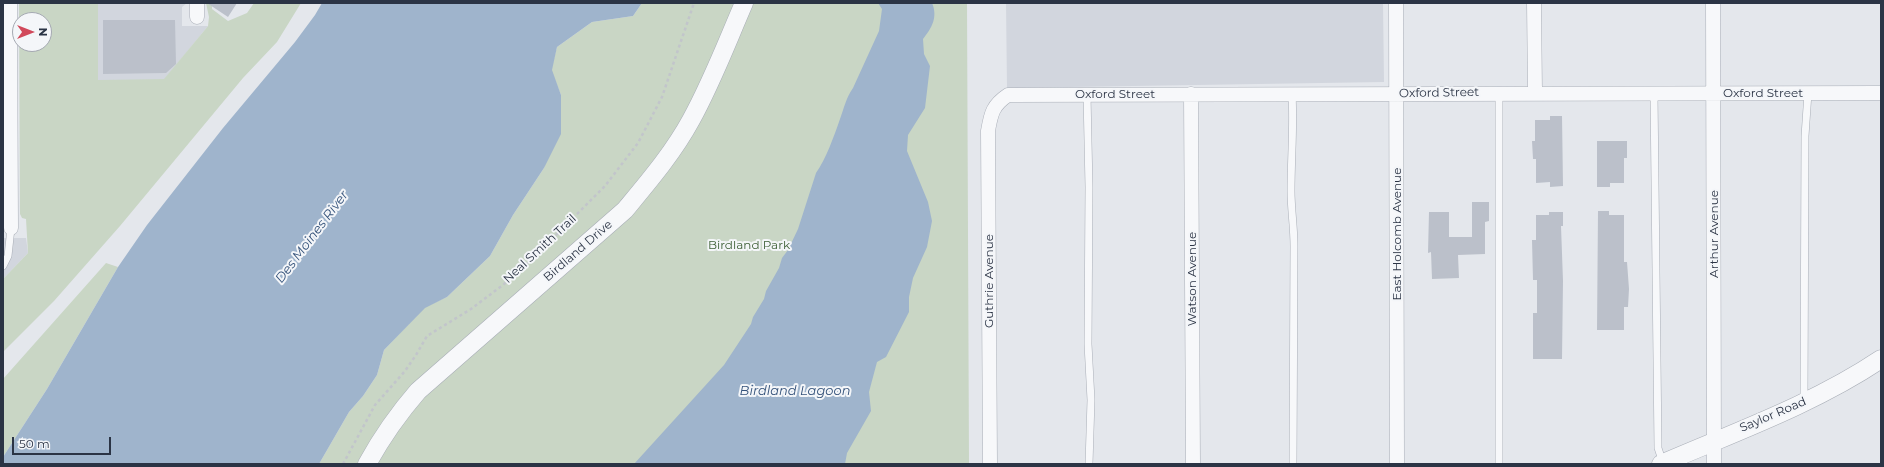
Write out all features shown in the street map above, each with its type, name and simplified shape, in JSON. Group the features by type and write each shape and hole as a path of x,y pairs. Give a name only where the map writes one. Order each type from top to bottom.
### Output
{"street":[{"path":"10,3 7,148 11,228"},
{"name":"Birdland Drive","path":"367,464 381,439 398,414 418,391 624,210 652,178 677,143 704,95 744,3"},
{"name":"East Holcomb Avenue","path":"1396,3 1397,464"},
{"path":"1534,3 1535,93"},
{"name":"Arthur Avenue","path":"1713,3 1714,464"},
{"name":"Oxford Street","path":"999,101 1008,95 1087,94 1881,93"},
{"name":"Watson Avenue","path":"1191,94 1193,464"},
{"name":"Guthrie Avenue","path":"990,464 988,131 991,114 999,101"},
{"name":"Saylor Road","path":"1662,464 1804,403 1856,376 1881,359"}],"lane":[{"path":"1499,93 1499,464"},
{"path":"1804,403 1805,136 1808,93"},
{"path":"1087,94 1089,187 1088,344 1091,400 1089,464"},
{"path":"1292,94 1294,127 1291,190 1294,244 1292,349 1294,404 1292,424 1293,464"},
{"path":"1654,94 1658,448 1662,464"},
{"path":"3,266 8,256 11,228"}],"path":[{"name":"Neal Smith Trail","path":"343,464 375,405 405,371 416,355 426,336 471,309 503,285 530,261 605,186 638,143 662,97 694,3"}],"shaded area":[{"path":"98,3 187,3 182,7 182,26 208,26 164,80 98,80"},
{"path":"1006,3 1383,3 1384,82 1007,88"},
{"path":"3,238 26,238 28,253 3,279"}],"green space":[{"path":"19,3 98,3 98,80 164,79 208,26 209,17 206,3 212,3 212,9 228,21 247,13 254,3 301,3 277,42 243,78 120,226 54,301 3,352 3,279 28,253 26,219 22,218 20,214 19,52 52,52 52,12 19,12"},
{"name":"Birdland Park","path":"642,3 967,3 969,464 319,464 349,412 363,396 377,375 384,350 425,307 447,297 490,256 513,215 544,168 561,95 551,70 557,47 592,22 633,16"},
{"path":"106,263 118,267 47,389 3,457 3,379"}],"water":[{"name":"Des Moines River","path":"322,3 642,3 633,16 592,22 557,47 552,70 561,95 561,134 544,168 513,215 490,256 447,297 425,308 384,350 377,375 363,396 349,412 319,464 3,464 3,457 47,389 118,267 147,225 223,128 295,42"},
{"name":"Birdland Lagoon","path":"878,3 932,3 934,8 933,22 923,39 924,54 930,66 925,108 908,135 907,151 928,202 932,221 927,247 913,278 909,297 909,312 886,357 877,362 869,392 871,411 847,453 845,464 634,464 724,365 751,324 753,317 764,299 766,291 779,268 782,258 788,250 798,229 816,173 835,133 847,99 879,31 882,9"}],"building":[{"path":"207,3 237,3 228,17"},
{"path":"103,20 175,20 176,64 166,73 103,74"},
{"path":"1550,116 1562,116 1563,186 1550,187 1550,182 1536,183 1536,159 1533,159 1532,141 1535,141 1535,120 1550,120"},
{"path":"1597,141 1627,141 1627,158 1624,158 1624,183 1610,183 1610,187 1597,187"},
{"path":"1472,202 1489,202 1489,221 1485,222 1485,254 1458,255 1459,278 1432,279 1431,252 1428,253 1429,212 1449,212 1449,237 1472,237"},
{"path":"1598,211 1609,211 1609,215 1624,215 1624,262 1627,262 1629,289 1628,307 1624,307 1624,330 1597,330"},
{"path":"1549,212 1563,212 1563,226 1561,226 1563,281 1562,359 1533,359 1533,313 1537,313 1537,280 1533,280 1532,240 1536,240 1536,215 1549,215"}]}
